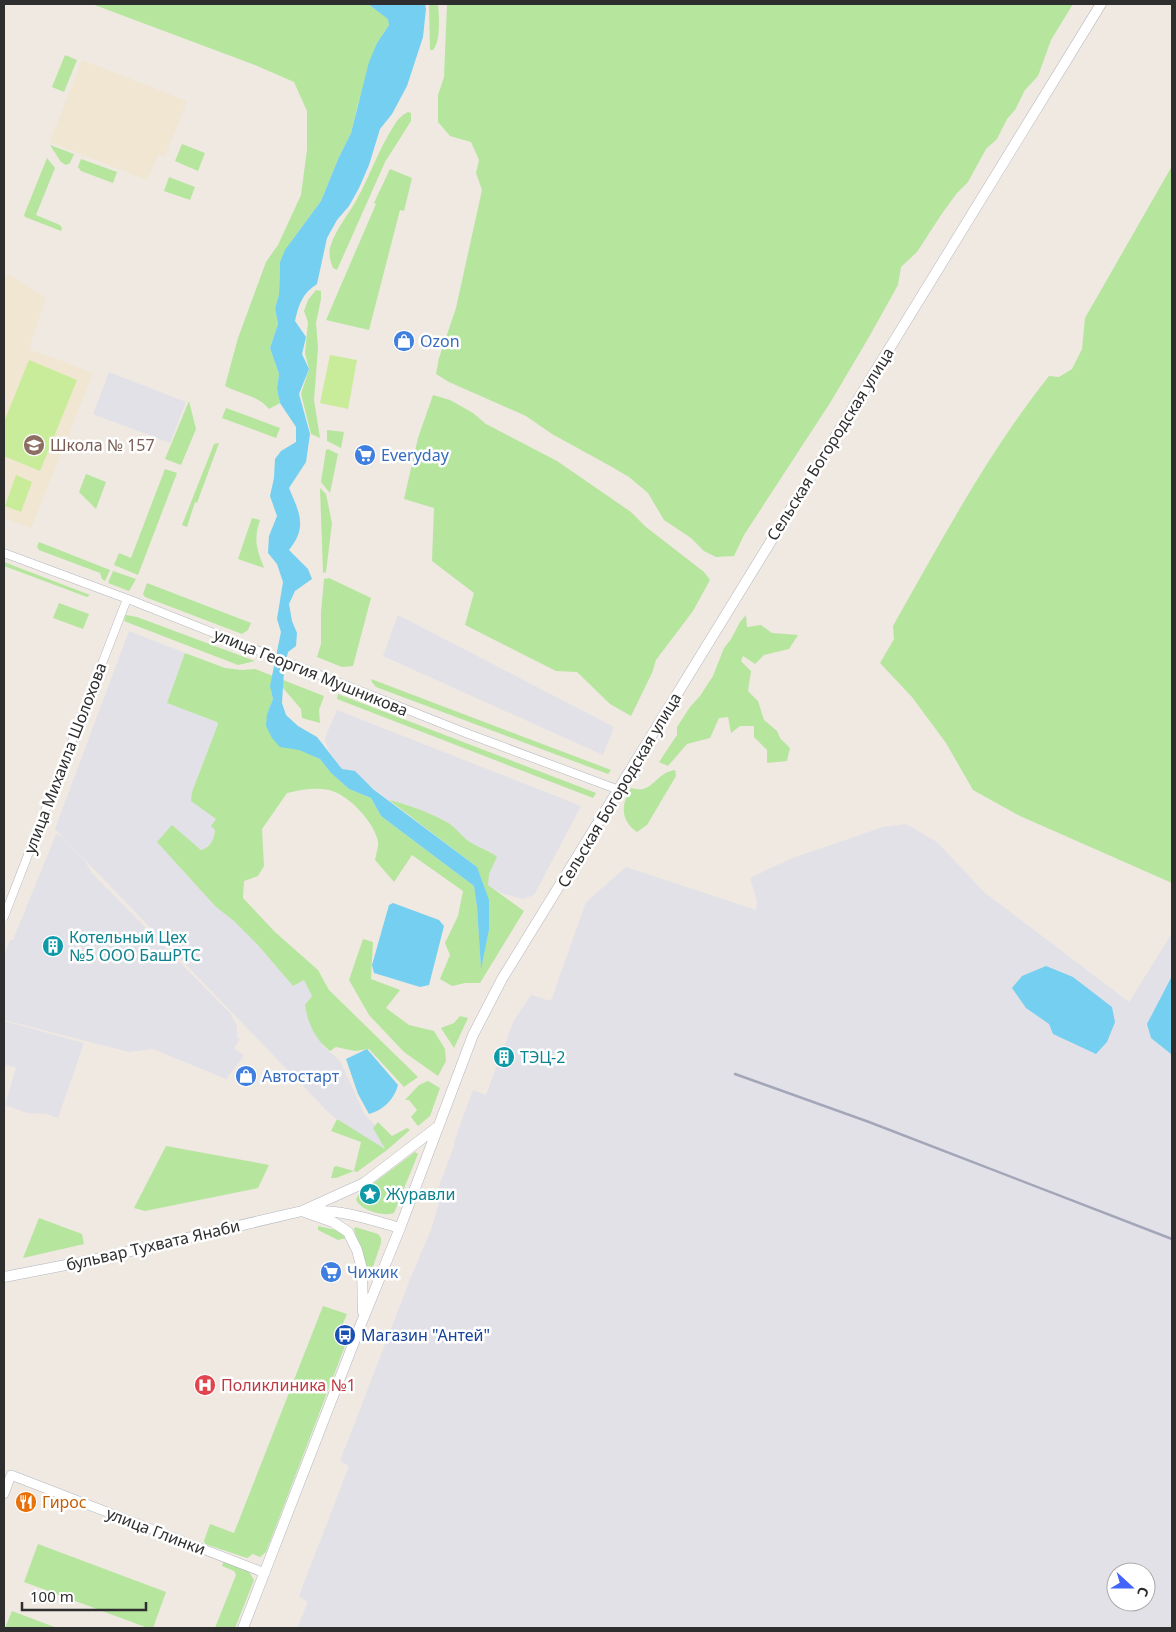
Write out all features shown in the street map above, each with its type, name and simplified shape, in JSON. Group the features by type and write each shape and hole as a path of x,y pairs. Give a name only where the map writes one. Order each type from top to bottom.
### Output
{"main road":[{"name":"Сельская Богородская улица","path":"243,1628 480,1019 502,979 1101,4"},
{"name":"бульвар Тухвата Янаби","path":"302,1211 364,1183 437,1128"},
{"name":"бульвар Тухвата Янаби","path":"4,1277 97,1259 302,1211 325,1210 343,1212 400,1228"},
{"path":"302,1211 333,1222 348,1232 362,1269 363,1318 361,1324"}],"street":[{"name":"улица Георгия Мушникова","path":"4,553 127,599 466,733 619,790"},
{"name":"улица Михаила Шолохова","path":"4,917 127,599"},
{"name":"улица Глинки","path":"4,1494 11,1475 265,1573"}],"shaded area":[{"path":"82,60 187,101 165,156 158,154 147,180 50,142"},
{"name":"Школа № 157","path":"4,273 14,277 46,298 29,349 93,373 31,528 4,518"},
{"path":"109,372 186,402 170,443 93,414"},
{"path":"398,615 614,727 603,755 383,656"},
{"path":"129,631 185,653 167,703 218,724 192,792 217,819 213,840 206,848 201,850 172,825 181,868 216,907 234,921 257,944 293,986 304,980 312,996 322,1045 340,1061 365,1115 390,1140 381,1149 331,1115 55,829"},
{"path":"337,710 581,806 534,895 523,899 501,893 488,885 489,874 496,858 491,852 472,844 452,825 406,804 389,800 355,772 342,769 325,741"},
{"path":"906,824 937,842 984,892 1129,1002 1172,933 1172,1628 297,1628 308,1602 299,1596 349,1466 340,1461 432,1227 442,1192 438,1189 473,1090 486,1095 513,1022 531,995 551,1001 586,902 626,867 756,910 757,901 750,878 790,859 883,827"},
{"path":"56,834 61,836 85,861 91,872 230,1013 237,1026 237,1037 240,1039 234,1048 244,1056 226,1079 153,1049 129,1052 4,1020 4,956 10,940 13,940"},
{"path":"4,1021 84,1043 58,1118 46,1114 27,1113 5,1105 16,1068 4,1064"}],"green space":[{"path":"92,4 368,4 389,19 389,25 377,43 351,133 321,201 293,239 280,262 279,295 275,308 278,324 270,348 279,374 277,389 280,403 269,409 255,398 225,386 238,338 266,262 278,245 301,195 307,150 307,111 294,82 255,65"},
{"path":"429,4 438,4 438,35 436,46 433,50 430,50"},
{"path":"447,4 1073,4 1051,40 1038,76 1025,90 997,139 986,149 968,182 957,193 917,252 901,267 898,285 869,337 830,403 744,535 734,556 716,557 704,551 691,538 664,520 648,493 629,477 552,434 526,416 449,382 436,374 439,358 456,308 482,190 476,173 479,160 471,142 450,136 438,122 438,95 444,77"},
{"path":"65,55 77,60 64,92 52,87"},
{"path":"408,112 411,113 411,121 385,162 337,270 333,268 330,256 333,239 361,191 389,133 399,118"},
{"path":"182,144 205,153 198,171 175,161"},
{"path":"50,145 74,154 70,163 66,165 61,162"},
{"path":"47,158 55,168 36,215 60,225 61,231 24,215"},
{"path":"81,159 117,172 113,183 81,171 78,167"},
{"path":"1172,166 1172,883 1020,816 973,790 946,743 912,697 880,663 894,639 893,626 985,467 1049,376 1059,377 1072,369 1082,349 1085,318"},
{"path":"390,169 412,178 404,211 400,210 369,330 326,320 376,204 374,203"},
{"path":"169,177 195,187 190,200 164,191"},
{"path":"316,290 321,291 321,299 316,323 318,348 314,400 320,438 311,434 301,394 309,369 305,353 308,322 304,311 308,300"},
{"path":"330,355 357,360 348,409 320,403"},
{"path":"29,360 77,380 40,471 4,456 4,422"},
{"path":"433,395 450,400 473,413 486,424 557,461 631,512 646,527 704,572 710,580 693,611 656,660 652,673 631,716 610,704 577,672 556,671 465,625 474,593 432,561 434,508 404,499 418,438"},
{"path":"189,401 196,429 181,465 165,459"},
{"path":"226,408 280,428 276,438 222,418"},
{"path":"327,430 344,432 341,448 327,441"},
{"path":"219,443 187,527 182,525 214,444"},
{"path":"328,449 338,454 330,493 321,482 326,450"},
{"path":"165,469 177,473 138,575 114,565 119,553 131,558"},
{"path":"86,474 106,482 96,509 79,492"},
{"path":"16,475 32,482 21,512 5,506"},
{"path":"320,488 326,494 332,523 326,572 323,573"},
{"path":"252,518 260,520 256,539 264,568 238,559"},
{"path":"39,542 110,570 105,581 100,573 39,550 37,547"},
{"path":"4,562 90,595 87,597 4,566"},
{"path":"113,571 136,579 129,591 108,583"},
{"path":"329,578 371,598 353,666 342,667 317,657 321,644 324,579"},
{"path":"147,583 251,623 248,630 242,634 145,597 143,594"},
{"path":"59,603 89,614 83,629 53,618"},
{"path":"126,615 137,617 255,661 238,665 124,621"},
{"path":"746,615 747,627 761,625 772,633 798,635 789,649 764,655 755,664 743,656 741,661 751,671 748,691 758,701 764,720 777,731 780,738 790,748 787,761 767,763 767,750 754,737 754,726 740,726 731,733 728,717 719,718 710,738 687,744 668,766 659,762 677,735 677,727 713,676 724,648"},
{"path":"185,653 225,668 255,669 324,696 319,710 320,723 302,718 301,709 283,688 271,691 273,699 267,714 299,749 320,759 331,773 349,789 371,798 381,816 474,886 481,967 489,930 477,867 389,800 405,804 443,820 453,826 464,838 497,857 489,874 488,885 524,911 480,983 465,983 452,986 440,979 450,955 445,943 458,916 463,891 412,855 394,882 375,860 378,841 366,817 344,797 329,790 313,789 287,793 262,829 264,866 258,876 244,881 243,898 275,932 318,970 329,990 418,1077 404,1087 369,1049 355,1051 336,1047 330,1051 316,1036 308,1019 305,1005 312,996 304,980 293,986 257,944 234,921 216,907 157,842 172,825 201,850 210,845 215,833 211,826 216,819 191,801 192,792 218,724 167,703"},
{"path":"371,679 611,770 608,774 376,687"},
{"path":"338,694 596,793 593,798 337,699"},
{"path":"675,770 676,776 647,825 637,832 627,822 624,812 625,800 631,788 640,789 647,787 665,774"},
{"path":"363,939 373,942 371,979 400,990 386,1008 409,1025 434,1031 445,1049 446,1061 438,1076 404,1052 369,1015 349,980"},
{"path":"460,1016 468,1018 454,1048 441,1028 454,1023"},
{"path":"428,1081 440,1088 430,1116 418,1126 411,1117 417,1110 409,1100 405,1100 419,1085"},
{"path":"337,1119 385,1149 373,1128 378,1122 392,1136 407,1128 410,1130 357,1172 354,1171 361,1142 331,1131"},
{"path":"166,1146 269,1165 258,1188 145,1211 134,1208"},
{"path":"415,1152 418,1154 394,1213 372,1212 358,1203 356,1199 359,1194"},
{"path":"336,1166 354,1171 336,1178 331,1178"},
{"path":"39,1218 82,1234 84,1244 23,1258"},
{"path":"318,1226 340,1231 346,1238 338,1240 318,1230"},
{"path":"355,1227 378,1234 381,1238 371,1273 367,1271"},
{"path":"323,1306 347,1314 338,1335 344,1338 345,1346 266,1552 260,1557 253,1554 247,1558 205,1544 204,1541 210,1524 234,1533"},
{"path":"38,1544 166,1592 153,1628 148,1628 24,1582"},
{"path":"224,1560 247,1569 254,1580 235,1628 215,1628 236,1575 234,1571 222,1566"},
{"path":"12,1611 57,1628 5,1628"}],"water":[{"path":"368,4 425,4 423,37 407,86 392,114 380,129 369,165 359,188 327,238 317,284 302,300 295,321 306,337 302,354 309,369 299,394 310,434 306,462 289,488 300,519 300,527 295,542 289,550 308,569 312,579 295,591 289,604 292,621 297,633 296,646 288,652 284,671 282,703 286,715 298,726 317,737 342,769 355,771 373,789 477,867 489,900 489,930 481,969 474,886 381,816 371,798 349,789 331,773 320,759 299,750 280,747 272,738 266,726 267,714 273,699 270,686 281,632 277,619 283,582 277,564 268,553 269,536 277,516 270,496 274,478 275,459 281,451 296,442 296,427 280,403 277,389 279,374 270,348 278,324 275,308 279,295 280,262 285,250 321,201 351,133 369,62 377,43 389,25 388,19"},
{"path":"393,903 439,920 444,926 429,985 420,987 374,973 372,965 389,905"},
{"path":"1046,966 1073,977 1112,1007 1115,1022 1107,1042 1096,1054 1053,1034 1049,1024 1026,1008 1012,988 1022,976"},
{"path":"1172,976 1172,1057 1171,1054 1151,1038 1147,1024"},
{"path":"367,1049 398,1085 394,1095 387,1104 369,1114 358,1094 346,1059"}],"railway":[{"path":"735,1074 869,1122 1172,1239"}],"place":[{"name":"Ozon","path":"404,341"},
{"name":"Школа № 157","path":"34,445"},
{"name":"Everyday","path":"365,455"},
{"name":"Котельный Цех №5 ООО БашРТС","path":"53,946"},
{"name":"ТЭЦ-2","path":"504,1057"},
{"name":"Автостарт","path":"246,1076"},
{"name":"Журавли","path":"370,1194"},
{"name":"Чижик","path":"331,1272"},
{"name":"Магазин \"Антей\"","path":"345,1335"},
{"name":"Поликлиника №1","path":"205,1385"},
{"name":"Гирос","path":"26,1502"}]}
